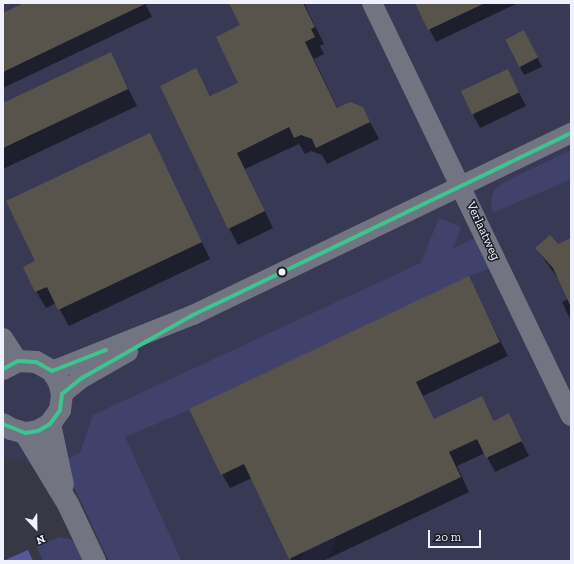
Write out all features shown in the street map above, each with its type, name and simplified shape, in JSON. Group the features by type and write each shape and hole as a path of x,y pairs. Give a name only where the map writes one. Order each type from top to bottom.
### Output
{"street":[{"name":"Verlaatweg","path":"372,3 571,416"},
{"path":"62,394 82,378 193,315 571,133"},
{"path":"52,371 193,315"},
{"path":"3,338 10,365 36,362 52,371 59,382 62,394 60,410 50,424 38,431 25,433 11,429 3,424"},
{"path":"50,424 56,457 68,504"},
{"path":"25,433 68,504 95,561"}],"shaded area":[{"path":"3,3 571,3 571,561 115,561 76,479 6,458 3,460"},
{"path":"571,150 571,179 493,213 491,201 494,190 503,183"},
{"path":"439,218 461,227 326,561 300,561"},
{"path":"477,237 491,268 469,276 189,410 125,437 181,560 109,561 73,485 67,459 80,453 93,415"},
{"path":"60,537 70,539 75,544 83,561 43,561 36,546"},
{"path":"28,550 33,561 3,561"}],"building":[{"path":"24,3 147,3 3,72 3,13"},
{"path":"229,3 303,3 315,27 311,29 315,37 305,42 337,108 350,102 363,107 370,122 316,148 312,139 301,135 294,138 289,127 237,153 265,211 228,229 160,86 196,68 210,96 238,83 216,37 240,25"},
{"path":"415,3 485,3 428,30"},
{"path":"524,30 538,58 519,67 505,40"},
{"path":"111,52 128,89 3,148 3,103"},
{"path":"508,69 519,93 472,115 461,91"},
{"path":"150,133 202,242 58,310 47,287 35,292 23,267 35,261 6,201"},
{"path":"550,235 558,244 571,238 571,307 553,268 535,248"},
{"path":"469,276 500,342 416,382 434,419 482,396 494,421 509,413 522,441 486,458 477,439 449,452 461,477 289,559 244,464 221,475 189,409"}],"transit line":[{"path":"3,424 25,433 38,431 50,424 60,410 62,394 82,378 193,315 571,133"},
{"path":"3,369 18,361 36,362 52,371 106,350"}]}
